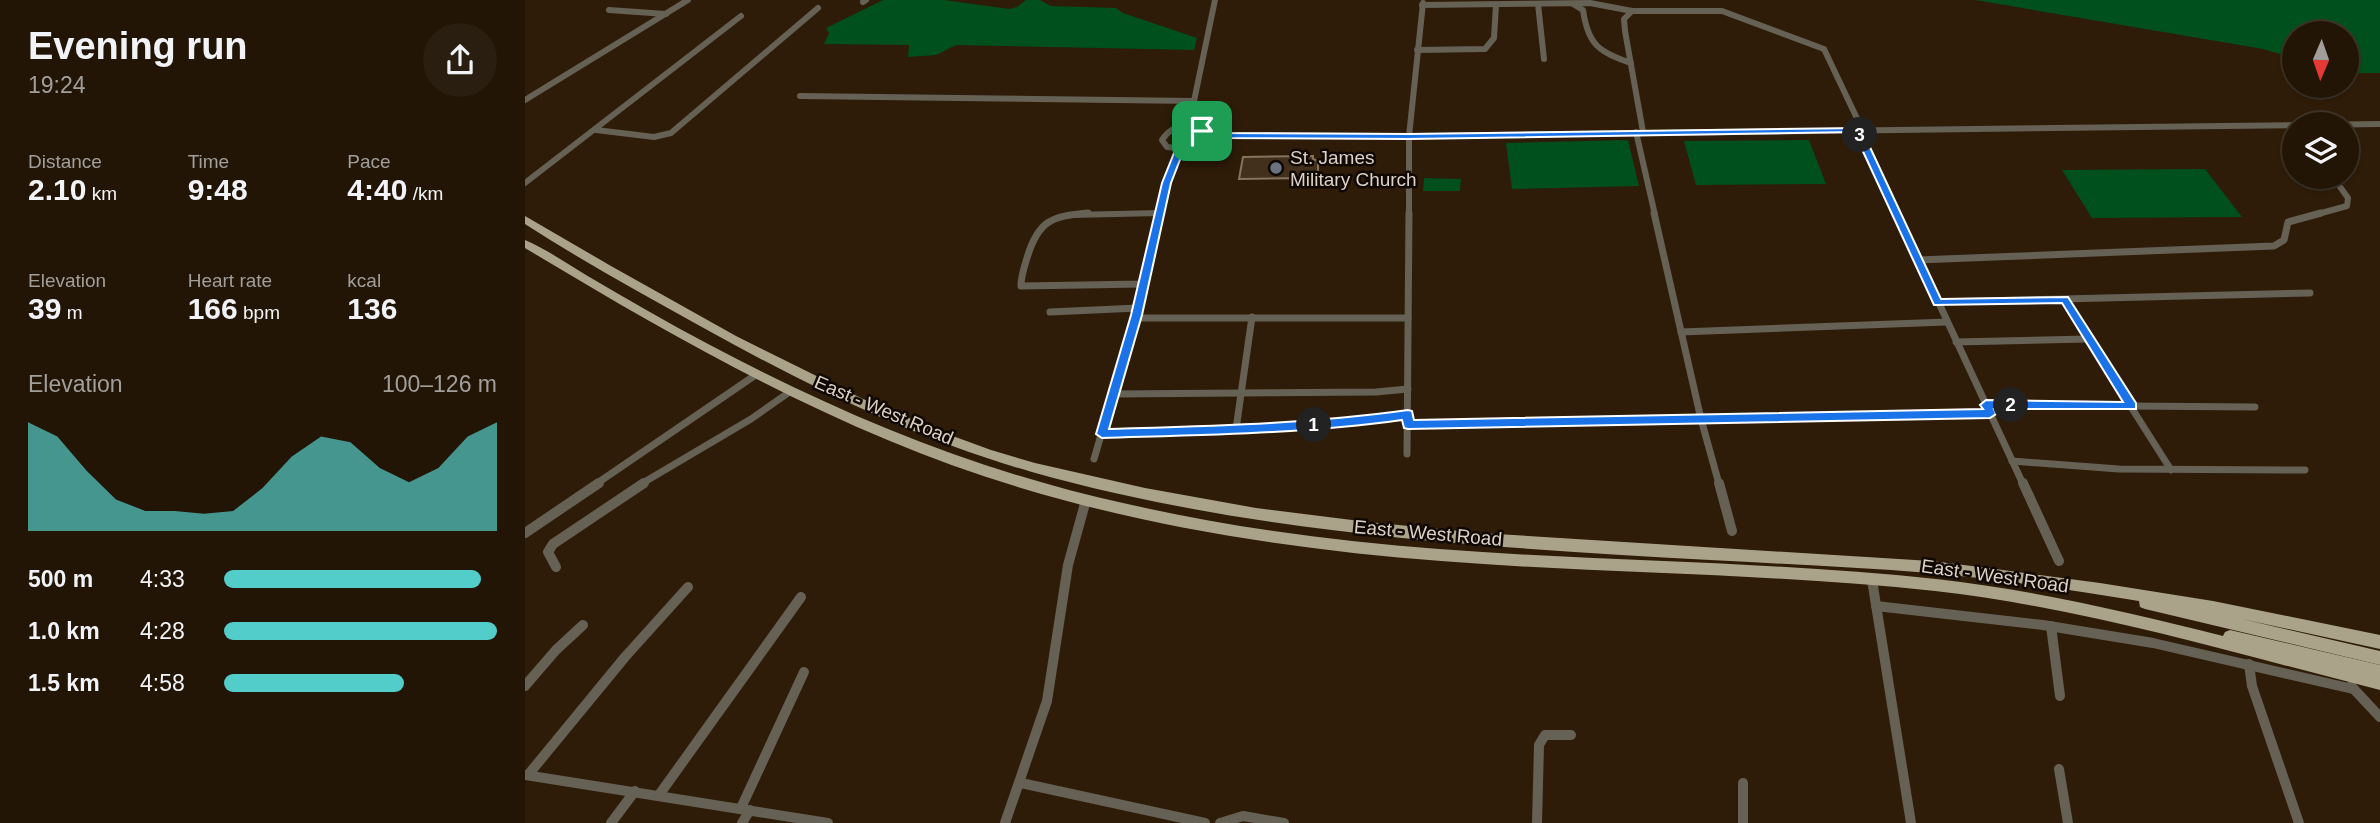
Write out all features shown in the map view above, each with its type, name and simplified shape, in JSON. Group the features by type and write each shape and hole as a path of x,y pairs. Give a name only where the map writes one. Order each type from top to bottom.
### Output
{"main road":[{"name":"East - West Road","path":"525,219 646,291 808,379 870,408 968,447 1035,468 1226,508 1344,525 1492,539 1931,567 2176,600 2380,642"},
{"name":"East - West Road","path":"525,243 626,304 757,374 854,421 954,461 1086,500 1231,530 1297,540 1492,558 1872,580 1997,593 2070,606 2380,682"},
{"path":"1492,539 1492,558"},
{"path":"2071,585 2380,672"},
{"path":"2070,606 2380,658"}],"street":[{"path":"525,100 688,0"},
{"path":"1186,126 1194,101 1215,0"},
{"path":"1408,454 1409,136 1423,2 1496,5 1515,2 1562,2 1590,3 1632,12 1722,11 1820,46 2059,561"},
{"path":"1538,4 1544,59"},
{"path":"1572,4 1583,10 1588,38 1596,49 1631,63"},
{"path":"1417,50 1485,49 1494,38 1496,5"},
{"path":"596,130 654,137 671,133 818,8"},
{"path":"609,10 666,14"},
{"path":"1632,12 1624,19 1639,132 1701,419 1732,530"},
{"path":"525,183 741,16"},
{"path":"800,96 1194,101"},
{"path":"2359,124 2380,124"},
{"path":"1223,135 1202,139 1193,147 1179,150 1167,147 1162,140 1167,132 1186,126 1223,135 1409,136 2282,125"},
{"path":"1201,131 1202,139"},
{"path":"1094,459 1138,308 1166,183 1179,150"},
{"path":"1918,260 2274,246 2284,240 2288,222 2347,206 2348,198 2342,189"},
{"path":"1143,284 1027,288 1021,286 1020,279 1033,240 1040,226 1049,220 1065,215 1160,213"},
{"path":"1938,302 2310,293"},
{"path":"2064,300 2171,470"},
{"path":"1050,312 1138,308"},
{"path":"1236,429 1252,317"},
{"path":"1135,318 1408,318"},
{"path":"1681,332 1947,323"},
{"path":"1956,342 2088,339"},
{"path":"525,533 757,374"},
{"path":"1115,394 1377,392 1408,389"},
{"path":"556,567 548,552 553,544 631,490 751,419 791,391"},
{"path":"1986,405 2255,407"},
{"path":"1408,425 1990,414"},
{"path":"1102,434 1349,423 1408,415"},
{"path":"2012,461 2171,470 2305,470"},
{"path":"1005,823 1021,783 1047,701 1067,565 1086,500"},
{"path":"1872,580 1911,823"},
{"path":"526,775 688,587"},
{"path":"659,795 801,597"},
{"path":"1876,606 2051,626 2249,664 2353,689"},
{"path":"525,686 556,650 583,625"},
{"path":"2051,626 2060,696"},
{"path":"2249,664 2252,685 2299,823"},
{"path":"742,823 745,809 804,672"},
{"path":"2341,673 2380,717"},
{"path":"1537,823 1539,744 1545,735 1571,735"},
{"path":"2059,769 2068,823"},
{"path":"526,775 828,823"},
{"path":"1021,783 1205,823"},
{"path":"1743,783 1743,823"},
{"path":"611,823 635,791"},
{"path":"1220,823 1231,815 1245,814 1284,823"}],"green space":[{"path":"883,0 944,0 1009,9 1026,0 1040,0 1051,6 1116,8 1123,13 1197,38 1194,50 956,45 936,55 908,57 909,45 824,44 829,33 826,28"},
{"path":"1975,0 2380,0 2380,73 2359,73 2359,21 2282,21 2282,55 2263,49"},
{"path":"1628,140 1639,186 1512,189 1506,143"},
{"path":"1809,140 1826,184 1696,185 1684,141"},
{"path":"2205,169 2242,217 2092,218 2062,170"},
{"path":"1424,178 1461,179 1460,191 1423,191"}],"building":[{"name":"St. James Military Church","path":"1313,156 1313,159 1318,161 1318,171 1311,174 1310,178 1239,179 1243,157"}],"place":[{"name":"St. James Military Church","path":"1276,168"}],"route":[{"path":"1858,130 1938,302 2064,300 2132,406 1986,405 1990,414 1408,425 1408,415 1349,423 1275,428 1163,434 1102,434 1136,315 1166,183 1179,150 1199,144 1203,135 1202,131 1223,135 1409,136 1858,130"}]}
